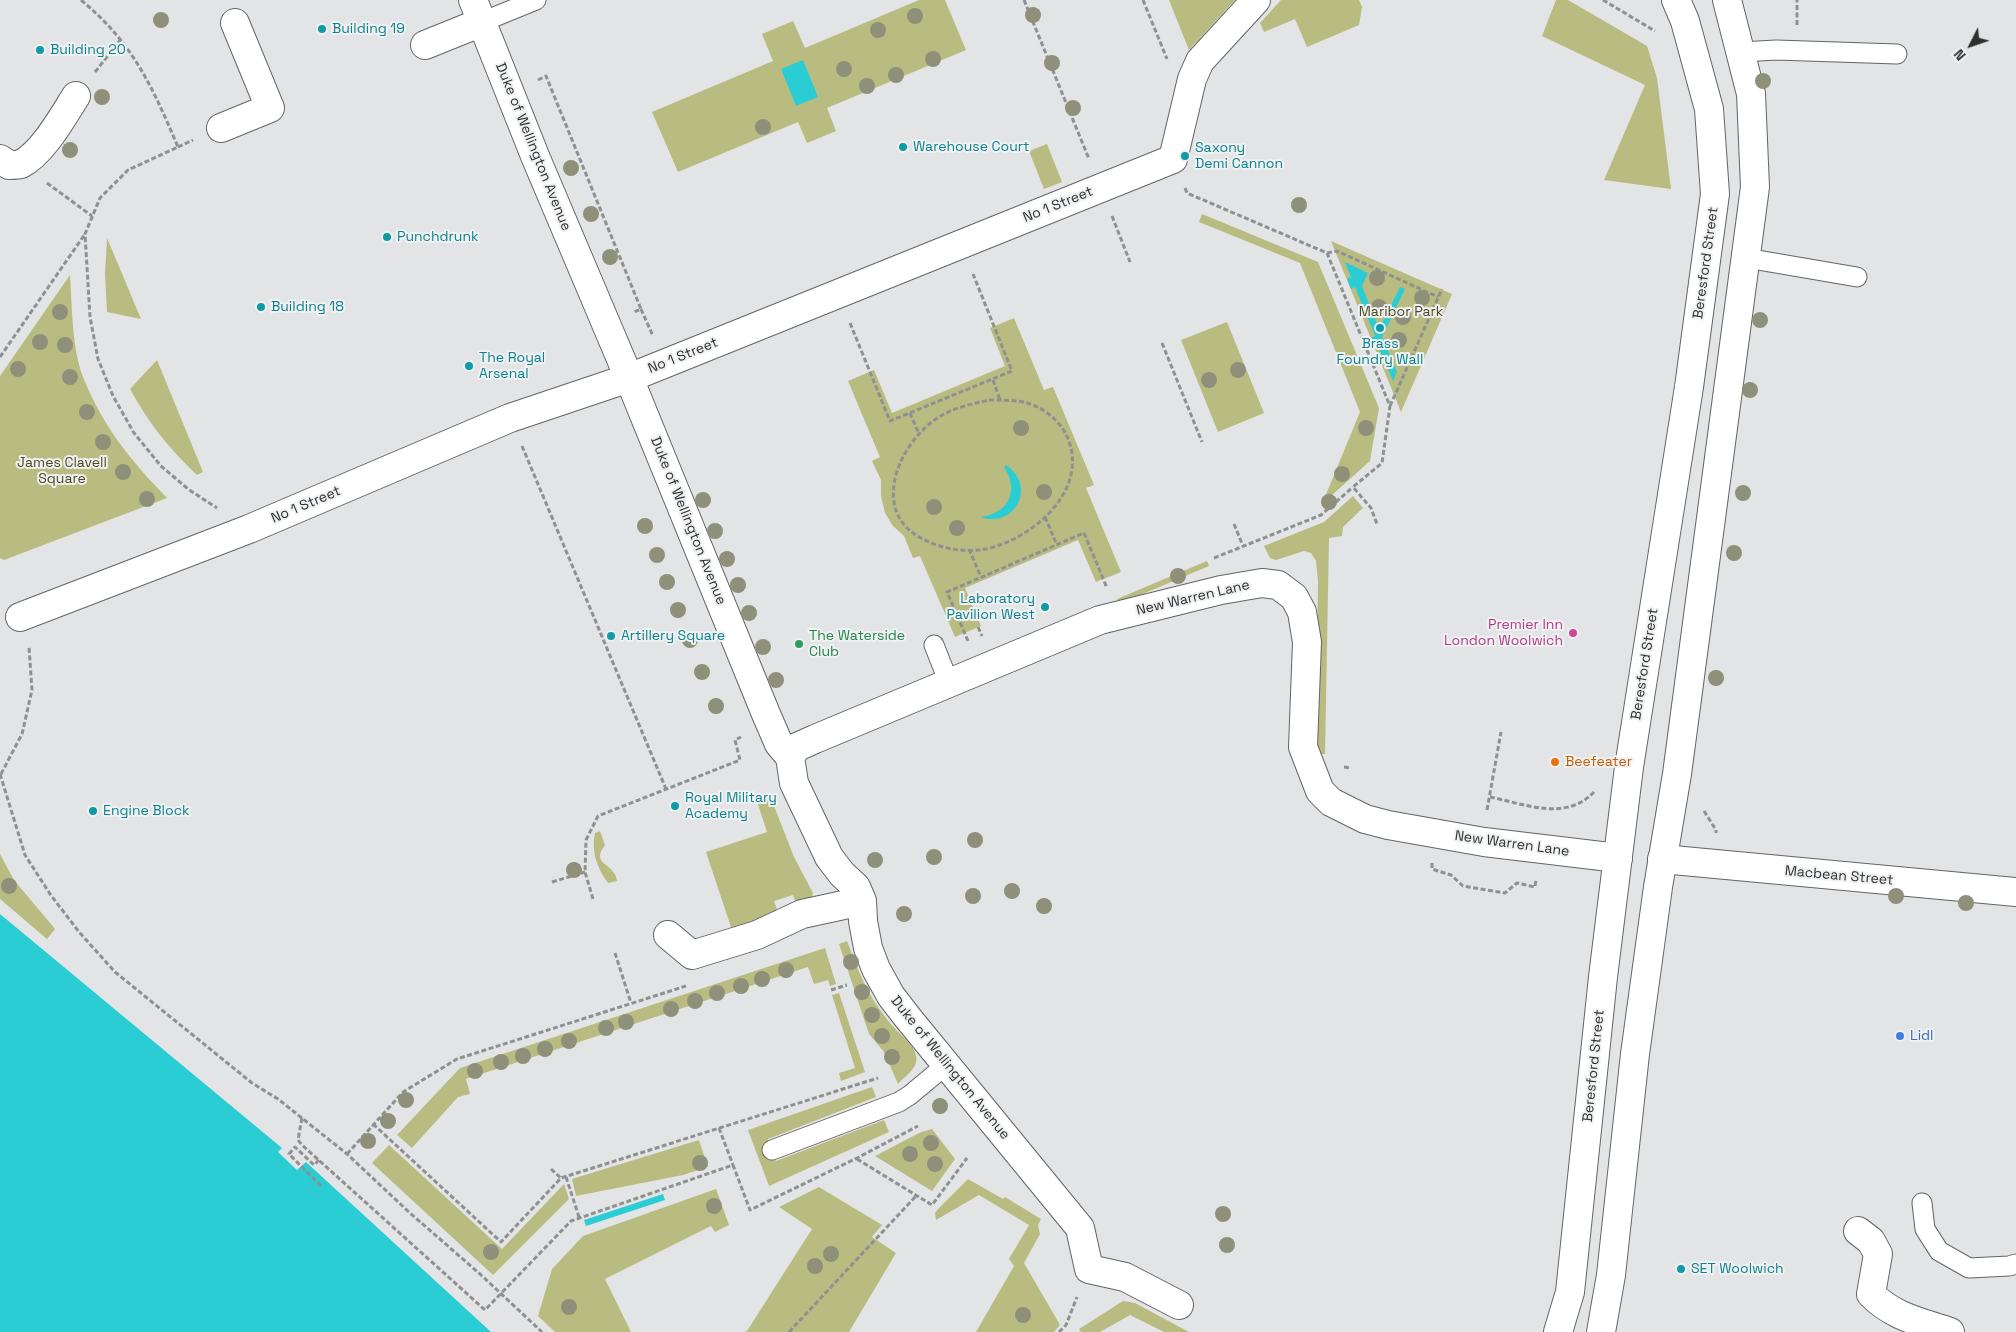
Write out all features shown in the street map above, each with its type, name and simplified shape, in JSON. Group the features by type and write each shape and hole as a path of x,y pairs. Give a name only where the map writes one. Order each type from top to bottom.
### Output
{"street":[{"path":"1173,159 1192,79 1200,61 1256,0"},
{"name":"Beresford Street","path":"1558,1332 1570,1292 1629,767 1689,387 1715,194 1708,109 1687,30 1676,0"},
{"path":"1601,1332 1611,1275 1635,1054 1662,859 1677,774 1755,187 1751,94 1727,0"},
{"path":"425,45 478,11"},
{"name":"Duke of Wellington Avenue","path":"478,11 509,91 766,714 779,744 790,757 794,783 829,857 842,874 856,887 862,901 863,921 868,948 876,969 891,996 1080,1228 1089,1269 1125,1277 1179,1305"},
{"path":"221,128 270,108 235,23"},
{"path":"10,162 33,155 43,144 76,96"},
{"name":"No 1 Street","path":"20,617 249,529 510,418 629,378 1173,159"},
{"name":"New Warren Lane","path":"790,757 798,747 815,739 1100,620 1221,590 1262,583 1278,585 1294,597 1302,612 1307,642 1303,747 1320,791 1331,802 1365,819 1388,825 1484,842 1618,858 1662,859"},
{"name":"Macbean Street","path":"1662,859 2016,892"},
{"path":"668,935 692,955 757,935 802,914 862,901"},
{"path":"1858,1231 1871,1241 1878,1254 1871,1294 1895,1314 1950,1332"}],"lane":[{"path":"478,11 536,0"},
{"path":"1741,52 1776,50 1897,54"},
{"path":"1746,258 1857,277"},
{"path":"934,645 949,683"},
{"path":"772,1150 899,1102 946,1065"},
{"path":"1922,1203 1925,1229 1939,1251 1969,1268 2016,1264"}],"path":[{"path":"0,357 85,234 100,198 128,170 178,147 144,72 121,39 81,0"},
{"path":"1024,0 1130,262"},
{"path":"1143,0 1173,72 1192,79"},
{"path":"1603,0 1656,32"},
{"path":"76,96 121,39"},
{"path":"509,91 546,76 638,300"},
{"path":"1173,159 1187,193 1327,253 1337,251 1438,297"},
{"path":"10,162 92,216"},
{"path":"85,234 90,317 98,359 113,396 134,433 161,466 188,489 249,529"},
{"path":"838,294 890,421 992,380 1012,371 961,244"},
{"path":"1327,253 1390,406"},
{"path":"1213,558 1320,515 1382,463 1390,406 1442,289"},
{"path":"1162,343 1202,442"},
{"path":"992,380 1000,400"},
{"path":"989,400 1000,400 1025,402 1042,409 1059,423 1068,438 1073,452 1072,471 1068,486 1059,503 1038,524 1013,540 985,549 954,550 934,545 916,536 902,521 895,507 892,492 893,481 901,458 919,434 939,417 961,406 989,400"},
{"path":"910,413 919,434"},
{"path":"510,418 666,789"},
{"path":"1353,487 1371,508 1377,524"},
{"path":"1045,517 1057,545"},
{"path":"1234,524 1243,546"},
{"path":"964,633 947,592 1084,533 1103,579"},
{"path":"970,550 981,577"},
{"path":"20,617 30,650 32,690 22,734 0,774 25,855 50,894 79,932 115,972 252,1083 302,1118 347,1154 542,1332"},
{"path":"1488,807 1501,732"},
{"path":"593,899 584,872 586,840 598,816 740,760 735,740 748,734"},
{"path":"1490,796 1546,809 1560,810 1578,805"},
{"path":"1702,802 1703,810 1716,830 1715,839"},
{"path":"1545,817 1546,809"},
{"path":"1432,868 1451,875 1463,886 1505,893 1517,883 1535,887 1536,881"},
{"path":"552,882 584,872"},
{"path":"615,953 631,1003"},
{"path":"347,1154 372,1124 403,1092 457,1059 688,985"},
{"path":"831,990 847,985"},
{"path":"372,1124 501,1242 561,1178 878,1078"},
{"path":"302,1118 298,1140 485,1310 571,1221 733,1165"},
{"path":"718,1128 750,1210 766,1205 918,1126"},
{"path":"319,1160 314,1165 295,1147 289,1154 321,1186"},
{"path":"857,1158 932,1205 967,1158"},
{"path":"551,1169 561,1178"},
{"path":"566,1177 579,1217"},
{"path":"789,1332 916,1196"},
{"path":"1059,1332 1066,1325"}],"green space":[{"path":"919,0 945,0 966,50 827,108 836,131 807,143 798,122 678,172 652,112 773,61 762,34 793,21 805,48"},
{"path":"1169,0 1235,0 1189,50"},
{"path":"1281,0 1359,0 1362,7 1359,25 1307,47 1295,19 1264,32 1260,23"},
{"path":"1556,0 1568,0 1647,46 1657,78 1671,189 1604,180 1645,85 1542,36"},
{"path":"1047,144 1062,182 1044,189 1029,151"},
{"path":"1202,214 1318,262 1379,408 1370,461 1322,504 1360,412 1300,263 1199,222"},
{"path":"107,238 141,319 107,312 105,274"},
{"name":"Maribor Park","path":"1331,241 1452,294 1401,412"},
{"name":"James Clavell Square","path":"70,275 75,340 79,366 83,377 109,428 130,457 167,498 4,560 0,558 0,376"},
{"path":"1014,318 1044,390 1053,387 1094,485 1086,488 1121,572 1096,582 1078,540 965,588 981,626 955,637 920,556 913,558 904,536 893,526 885,513 881,496 881,480 872,461 880,457 848,381 874,370 892,413 1005,366 990,328"},
{"path":"1227,322 1264,413 1218,432 1181,340"},
{"path":"157,360 203,472 197,475 160,435 130,389"},
{"path":"1353,496 1363,508 1343,527 1342,536 1329,538 1325,754 1320,754 1316,739 1318,581 1316,561 1311,553 1304,551 1276,560 1270,558 1264,546 1324,522"},
{"path":"1207,561 1209,566 1119,604 1117,599"},
{"path":"769,793 794,857 813,893 812,897 798,909 793,895 774,901 779,915 732,930 706,852 767,832 756,798"},
{"path":"600,831 605,845 600,855 602,862 615,874 617,881 608,883 596,859 594,853 595,833"},
{"path":"0,854 14,880 55,929 47,939 0,899"},
{"path":"847,941 862,979 874,1001 915,1052 916,1060 911,1072 898,1084 884,1052 869,1034 839,944"},
{"path":"825,948 836,984 830,986 828,980 814,984 808,967 466,1079 470,1094 458,1097 412,1148 397,1135 460,1068"},
{"path":"839,993 865,1072 841,1081 839,1073 855,1068 832,995"},
{"path":"872,1087 876,1097 768,1139 776,1161 884,1120 889,1132 769,1186 748,1130"},
{"path":"932,1129 955,1159 932,1191 875,1156 921,1132"},
{"path":"699,1140 708,1167 683,1175 576,1196 572,1179"},
{"path":"389,1145 502,1249 564,1184 569,1199 493,1275 372,1163"},
{"path":"968,1179 1003,1199 1005,1197 1041,1219 1038,1225 1040,1234 1024,1263 1060,1325 1054,1332 976,1332 1014,1266 1009,1259 1029,1225 979,1195 936,1220 935,1213"},
{"path":"819,1187 882,1225 872,1237 896,1253 849,1332 744,1332 747,1331 812,1229 779,1207"},
{"path":"716,1189 729,1225 715,1232 711,1226 605,1279 631,1332 555,1332 538,1316 552,1269 583,1236"},
{"path":"1123,1301 1135,1303 1189,1332 1164,1332 1130,1315 1100,1332 1081,1332 1079,1329"}],"water":[{"path":"803,60 818,97 796,106 781,69"},
{"path":"1345,262 1368,273 1362,286 1379,329 1400,287 1405,289 1382,337 1397,372 1393,381 1379,348 1376,349 1371,338 1375,336 1355,287 1351,289 1347,279 1351,277"},
{"path":"1006,465 1015,474 1020,484 1021,494 1018,504 1012,512 1003,517 992,519 980,517 998,511 1008,500 1011,493 1011,485 1004,467"},
{"path":"0,914 282,1148 278,1152 297,1170 306,1162 491,1332 0,1332"},
{"path":"663,1194 665,1200 586,1226 584,1220"}],"place":[{"name":"Building 19","path":"322,29"},
{"name":"Building 20","path":"40,50"},
{"name":"Warehouse Court","path":"903,147"},
{"name":"Saxony Demi Cannon","path":"1185,156"},
{"name":"Punchdrunk","path":"387,237"},
{"name":"Building 18","path":"261,307"},
{"name":"Brass Foundry Wall","path":"1380,328"},
{"name":"The Royal Arsenal","path":"469,366"},
{"name":"Laboratory Pavilion West","path":"1045,607"},
{"name":"Premier Inn London Woolwich","path":"1573,633"},
{"name":"Artillery Square","path":"611,636"},
{"name":"The Waterside Club","path":"799,644"},
{"name":"Beefeater","path":"1555,762"},
{"name":"Royal Military Academy","path":"675,806"},
{"name":"Engine Block","path":"93,811"},
{"name":"Lidl","path":"1900,1036"},
{"name":"SET Woolwich","path":"1681,1269"}]}
